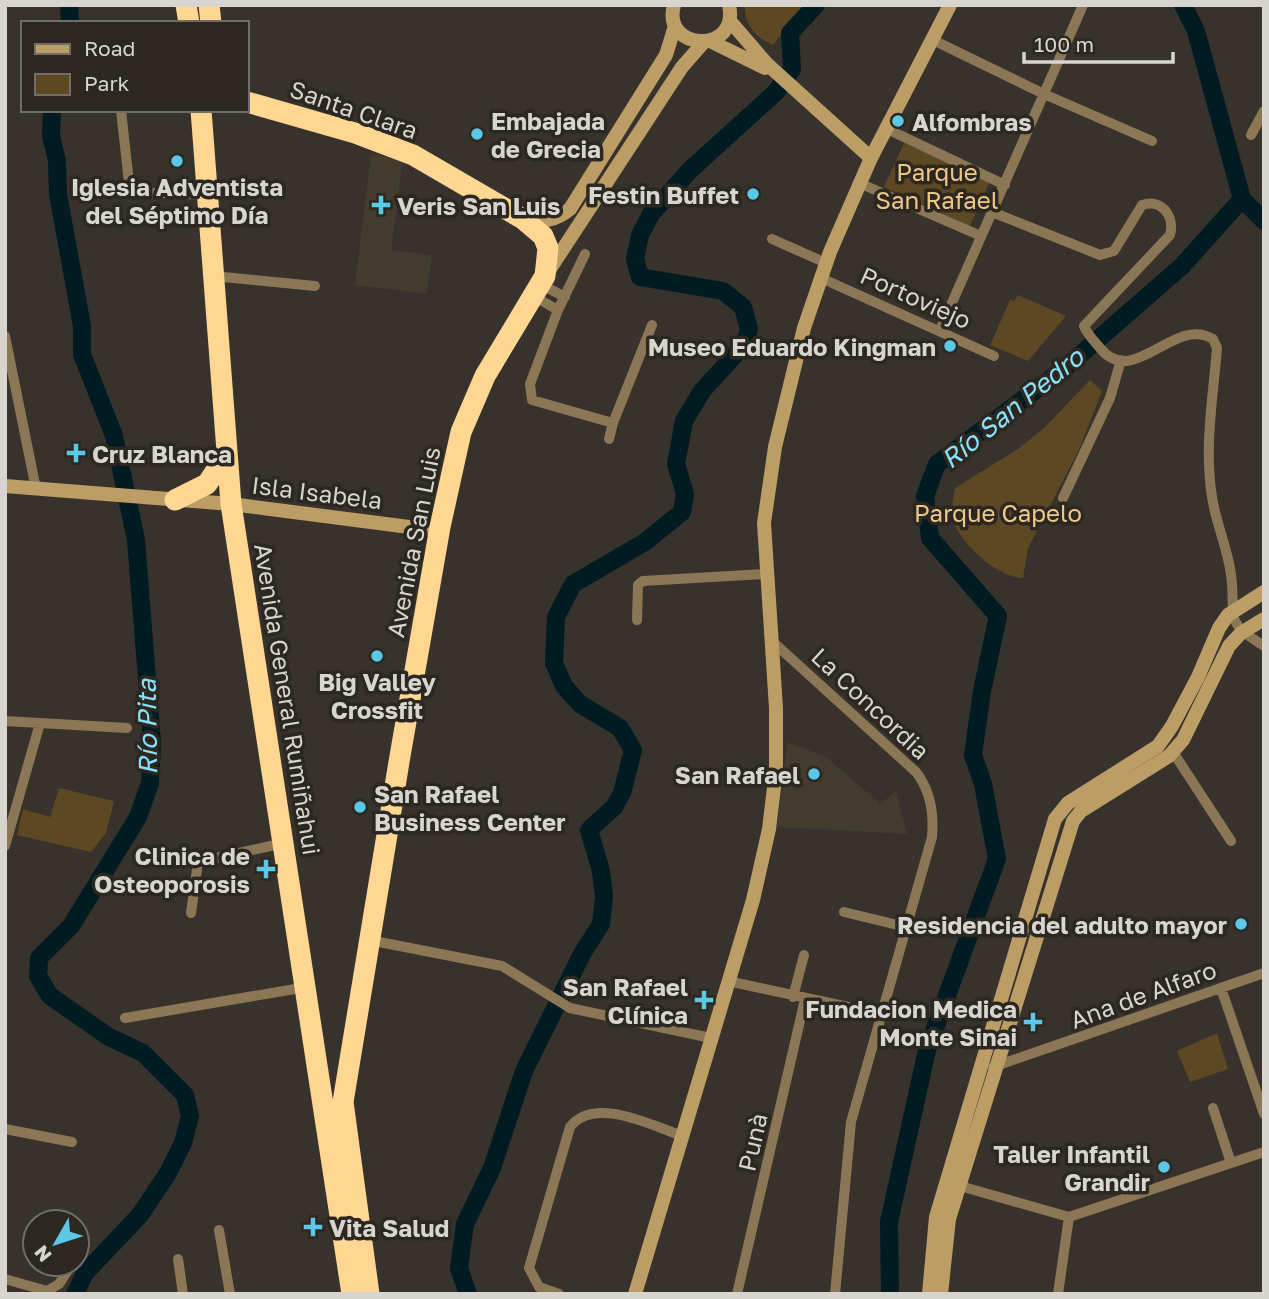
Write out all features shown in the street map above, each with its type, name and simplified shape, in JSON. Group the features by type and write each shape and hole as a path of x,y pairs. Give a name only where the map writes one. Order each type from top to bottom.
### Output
{"highway":[{"name":"Santa Clara","path":"249,101 396,148 523,219 543,236 548,248 540,285"},
{"name":"Avenida General Rumiñahui","path":"202,120 231,504 352,1294"},
{"name":"Avenida San Luis","path":"369,1294 343,1116 344,1088 369,940 440,531 470,406 502,344 540,285"},
{"path":"168,500 207,484 227,454"}],"street":[{"path":"635,1294 765,855 776,771 773,642 764,523 775,447 804,328 826,263 859,183 950,5"},
{"path":"940,330 1083,5"},
{"path":"730,11 778,74 871,158"},
{"name":"Avenida San Luis","path":"540,285 682,67 707,42 719,37 730,11"},
{"path":"671,12 682,35 707,42 778,74"},
{"path":"523,219 545,222 558,219 570,209 666,55 671,12"},
{"path":"931,38 1044,94 1152,141"},
{"path":"1251,135 1264,111"},
{"path":"121,112 131,192 208,195"},
{"path":"885,128 1005,185"},
{"path":"859,183 981,236"},
{"path":"992,212 1100,255 1114,251 1142,205 1149,203 1165,208 1172,227 1170,235 1086,321 1085,330 1104,353 1121,360 1144,357 1180,335 1194,332 1213,339 1217,348 1208,457 1212,499 1232,576 1231,614 1241,632 1264,646"},
{"path":"772,239 826,263"},
{"path":"585,254 558,310 530,384 529,396 538,405 613,423"},
{"path":"214,276 315,286"},
{"name":"Portoviejo","path":"821,278 994,356"},
{"path":"540,285 565,297"},
{"path":"540,285 558,310"},
{"path":"609,439 652,325"},
{"path":"5,336 36,489"},
{"path":"1063,498 1110,398 1121,360"},
{"name":"Isla Isabela","path":"5,486 111,497 231,504 440,531"},
{"path":"637,620 638,585 643,580 766,574"},
{"path":"941,1294 953,1184 989,1065 1052,828 1060,812 1151,752 1164,739 1198,677 1219,628 1231,614 1264,592"},
{"path":"989,1065 1073,821 1081,811 1157,765 1173,752 1183,740 1229,646 1241,632 1264,619"},
{"name":"La Concordia","path":"773,642 833,692 916,772 926,786 931,805 932,837 848,1141 835,1294"},
{"path":"5,721 127,729"},
{"path":"5,846 40,723"},
{"path":"1173,752 1231,841"},
{"path":"1060,812 1073,821"},
{"path":"191,913 198,862 284,843"},
{"path":"844,912 906,927"},
{"path":"369,940 502,966 570,1008 710,1038"},
{"path":"793,997 804,955"},
{"name":"Ana de Alfaro","path":"989,1065 1264,973"},
{"path":"728,981 881,1014"},
{"path":"125,1018 307,987"},
{"path":"1221,988 1264,1114"},
{"name":"Punà","path":"737,1294 772,1154 805,999"},
{"path":"1213,1108 1231,1163"},
{"path":"559,1294 539,1286 529,1268 570,1127 575,1120 598,1112 683,1136"},
{"path":"5,1129 72,1142"},
{"path":"953,1184 1069,1217 1264,1152"},
{"path":"929,1294 936,1217 953,1184"},
{"path":"1058,1294 1069,1217"},
{"path":"219,1230 230,1294"},
{"path":"178,1259 183,1294"},
{"path":"5,1279 47,1291 59,1284 63,1278"}],"shaded area":[{"name":"Veris San Luis","path":"371,155 403,159 391,250 432,255 427,294 355,285"},
{"name":"San Rafael","path":"787,742 826,757 881,804 896,790 907,834 777,827"}],"green space":[{"path":"745,5 804,5 773,45 752,30 746,18"},
{"name":"Parque San Rafael","path":"904,143 990,181 970,226 884,187"},
{"path":"1018,295 1066,316 1028,361 990,345 1010,300 1014,301"},
{"name":"Parque Capelo","path":"1090,380 1102,391 1079,450 1028,548 1023,578 1002,572 970,547 955,526 952,506 955,488 1018,449 1045,427"},
{"path":"59,788 114,801 106,833 91,852 17,835 23,809 50,817"},
{"path":"1217,1033 1228,1069 1190,1082 1177,1051"}],"waterway":[{"name":"Río Pita","path":"69,5 70,21"},
{"path":"468,1294 459,1268 465,1224 492,1168 524,1071 582,954 601,924 604,896 601,871 589,830 614,807 622,793 633,750 620,728 580,704 564,686 554,663 556,617 573,584 645,542 682,512 685,494 676,464 684,421 702,391 745,344 749,329 743,307 723,291 640,277 635,259 640,235 651,214 689,171 776,92 792,69 790,33 816,5"},
{"path":"1183,5 1196,31 1242,199"},
{"name":"Río Pita","path":"52,112 51,136 57,161 58,194 82,326 82,354 114,436 136,540 152,742 150,783 138,817 71,926 39,958 38,976 50,996 109,1037 143,1053 185,1095 190,1116 183,1143 168,1173 140,1215 85,1273 75,1294"},
{"name":"Río San Pedro","path":"890,1294 889,1222 927,1050 997,859 983,784 973,755 982,691 998,616 930,538 925,496 937,464 1065,368 1182,266 1242,199 1264,221"}],"place":[{"name":"Alfombras","path":"898,121"},
{"name":"Embajada de Grecia","path":"477,134"},
{"name":"Iglesia Adventista del Séptimo Día","path":"177,161"},
{"name":"Festin Buffet","path":"753,194"},
{"name":"Veris San Luis","path":"381,205"},
{"name":"Museo Eduardo Kingman","path":"950,346"},
{"name":"Cruz Blanca","path":"76,453"},
{"name":"Big Valley Crossfit","path":"377,656"},
{"name":"San Rafael","path":"814,774"},
{"name":"San Rafael Business Center","path":"360,807"},
{"name":"Clinica de Osteoporosis","path":"266,869"},
{"name":"Residencia del adulto mayor","path":"1241,924"},
{"name":"San Rafael Clínica","path":"704,1000"},
{"name":"Fundacion Medica Monte Sinai","path":"1033,1022"},
{"name":"Taller Infantil Grandir","path":"1164,1167"},
{"name":"Vita Salud","path":"313,1227"}]}
